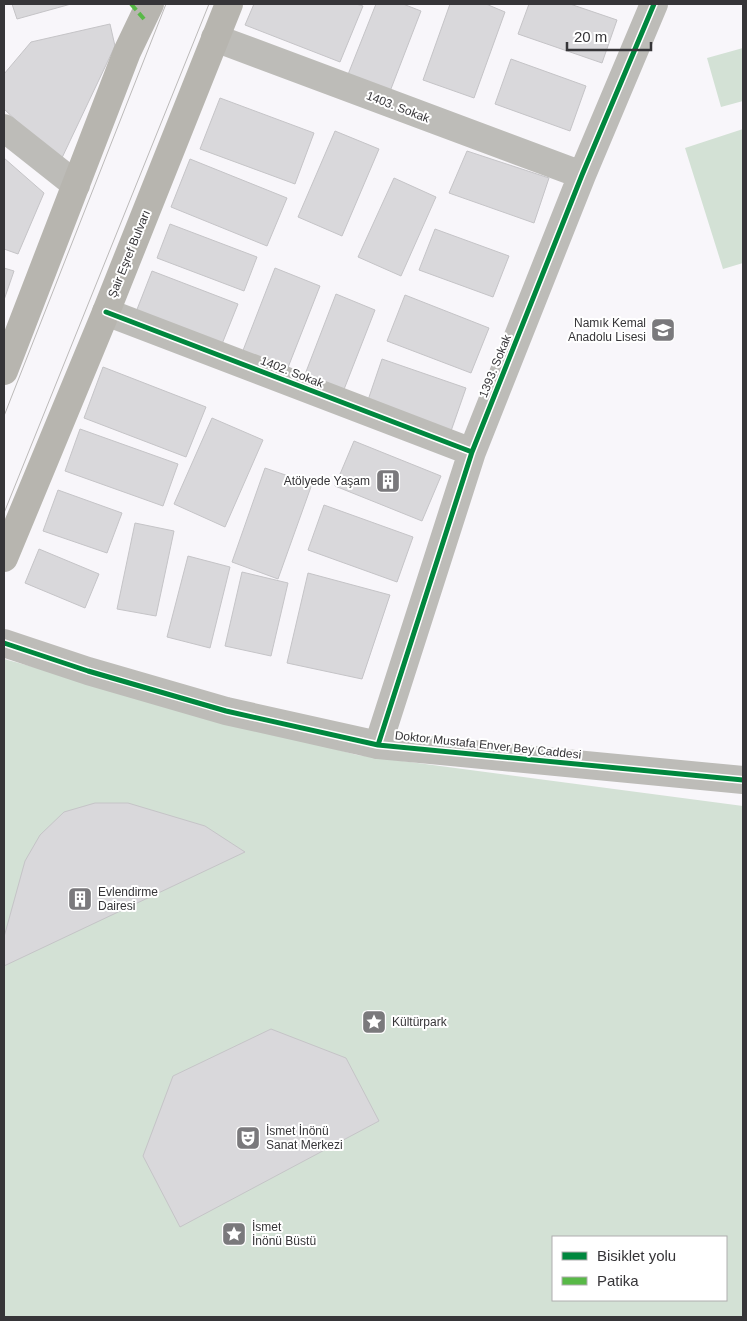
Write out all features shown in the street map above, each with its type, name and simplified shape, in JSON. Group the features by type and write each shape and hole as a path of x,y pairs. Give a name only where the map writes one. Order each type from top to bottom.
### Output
{"main road":[{"name":"Şair Eşref Bulvarı","path":"4,558 106,312 229,4"},
{"path":"4,371 142,9"}],"street":[{"name":"1393. Sokak","path":"378,744 472,452 582,175 654,4"},
{"name":"1403. Sokak","path":"215,38 582,175"},
{"path":"4,128 76,185"},
{"name":"1402. Sokak","path":"106,312 472,452"},
{"name":"Doktor Mustafa Enver Bey Caddesi","path":"4,643 88,671 226,711 378,744 743,780"}],"green space":[{"path":"743,48 743,101 721,107 707,58"},
{"path":"743,129 743,263 723,269 685,148"},
{"name":"Kültürpark","path":"4,659 357,755 743,806 743,1317 4,1317"}],"building":[{"path":"12,4 71,4 17,19"},
{"path":"254,4 356,4 363,6 340,62 245,25"},
{"path":"376,4 403,4 421,11 389,94 347,77"},
{"path":"450,4 486,4 505,12 474,98 423,80"},
{"path":"529,4 570,4 617,20 602,63 518,34"},
{"path":"110,24 115,46 60,162 4,109 4,74 31,42"},
{"path":"511,59 586,86 570,131 495,104"},
{"path":"220,98 314,133 295,184 200,149"},
{"path":"335,131 379,149 342,236 298,217"},
{"path":"467,151 549,178 534,223 449,193"},
{"path":"4,158 44,193 18,254 4,249"},
{"path":"190,159 287,198 267,246 171,207"},
{"path":"394,178 436,197 401,276 358,257"},
{"path":"170,224 257,257 244,291 157,258"},
{"path":"435,229 509,256 493,297 419,270"},
{"path":"4,268 14,271 4,300"},
{"path":"275,268 320,286 287,370 242,353"},
{"path":"152,271 238,304 222,344 136,312"},
{"path":"336,294 375,310 343,392 304,377"},
{"path":"405,295 489,328 471,373 387,341"},
{"path":"382,359 466,388 450,434 366,406"},
{"path":"103,367 206,407 186,457 84,418"},
{"path":"212,418 263,440 225,527 174,504"},
{"path":"80,429 178,464 163,506 65,471"},
{"name":"Atölyede Yaşam","path":"354,441 441,476 422,521 335,486"},
{"path":"265,468 312,484 278,579 232,562"},
{"path":"58,490 122,513 107,553 43,531"},
{"path":"324,505 413,537 397,582 308,550"},
{"path":"135,523 174,531 156,616 117,609"},
{"path":"39,549 99,574 85,608 25,583"},
{"path":"188,556 230,567 210,648 167,637"},
{"path":"242,572 288,583 271,656 225,646"},
{"path":"308,573 390,595 362,679 287,663"},
{"name":"Evlendirme Dairesi","path":"95,803 128,803 205,826 245,852 4,966 4,937 25,861 40,835 64,812"},
{"name":"İsmet İnönü Sanat Merkezi","path":"271,1029 346,1058 379,1121 180,1227 143,1156 173,1076"}],"tram line":[{"path":"4,416 166,4"},
{"path":"4,513 209,4"}],"marked path":[{"path":"131,4 144,19"}],"cycle path":[{"path":"378,745 472,452 582,175 654,4"},
{"path":"106,312 472,452"},
{"path":"4,643 88,671 226,711 378,745 743,780"}],"place":[{"name":"Namık Kemal Anadolu Lisesi","path":"663,330"},
{"name":"Atölyede Yaşam","path":"388,481"},
{"name":"Evlendirme Dairesi","path":"80,899"},
{"name":"Kültürpark","path":"374,1022"},
{"name":"İsmet İnönü Sanat Merkezi","path":"248,1138"},
{"name":"İsmet İnönü Büstü","path":"234,1234"}]}
